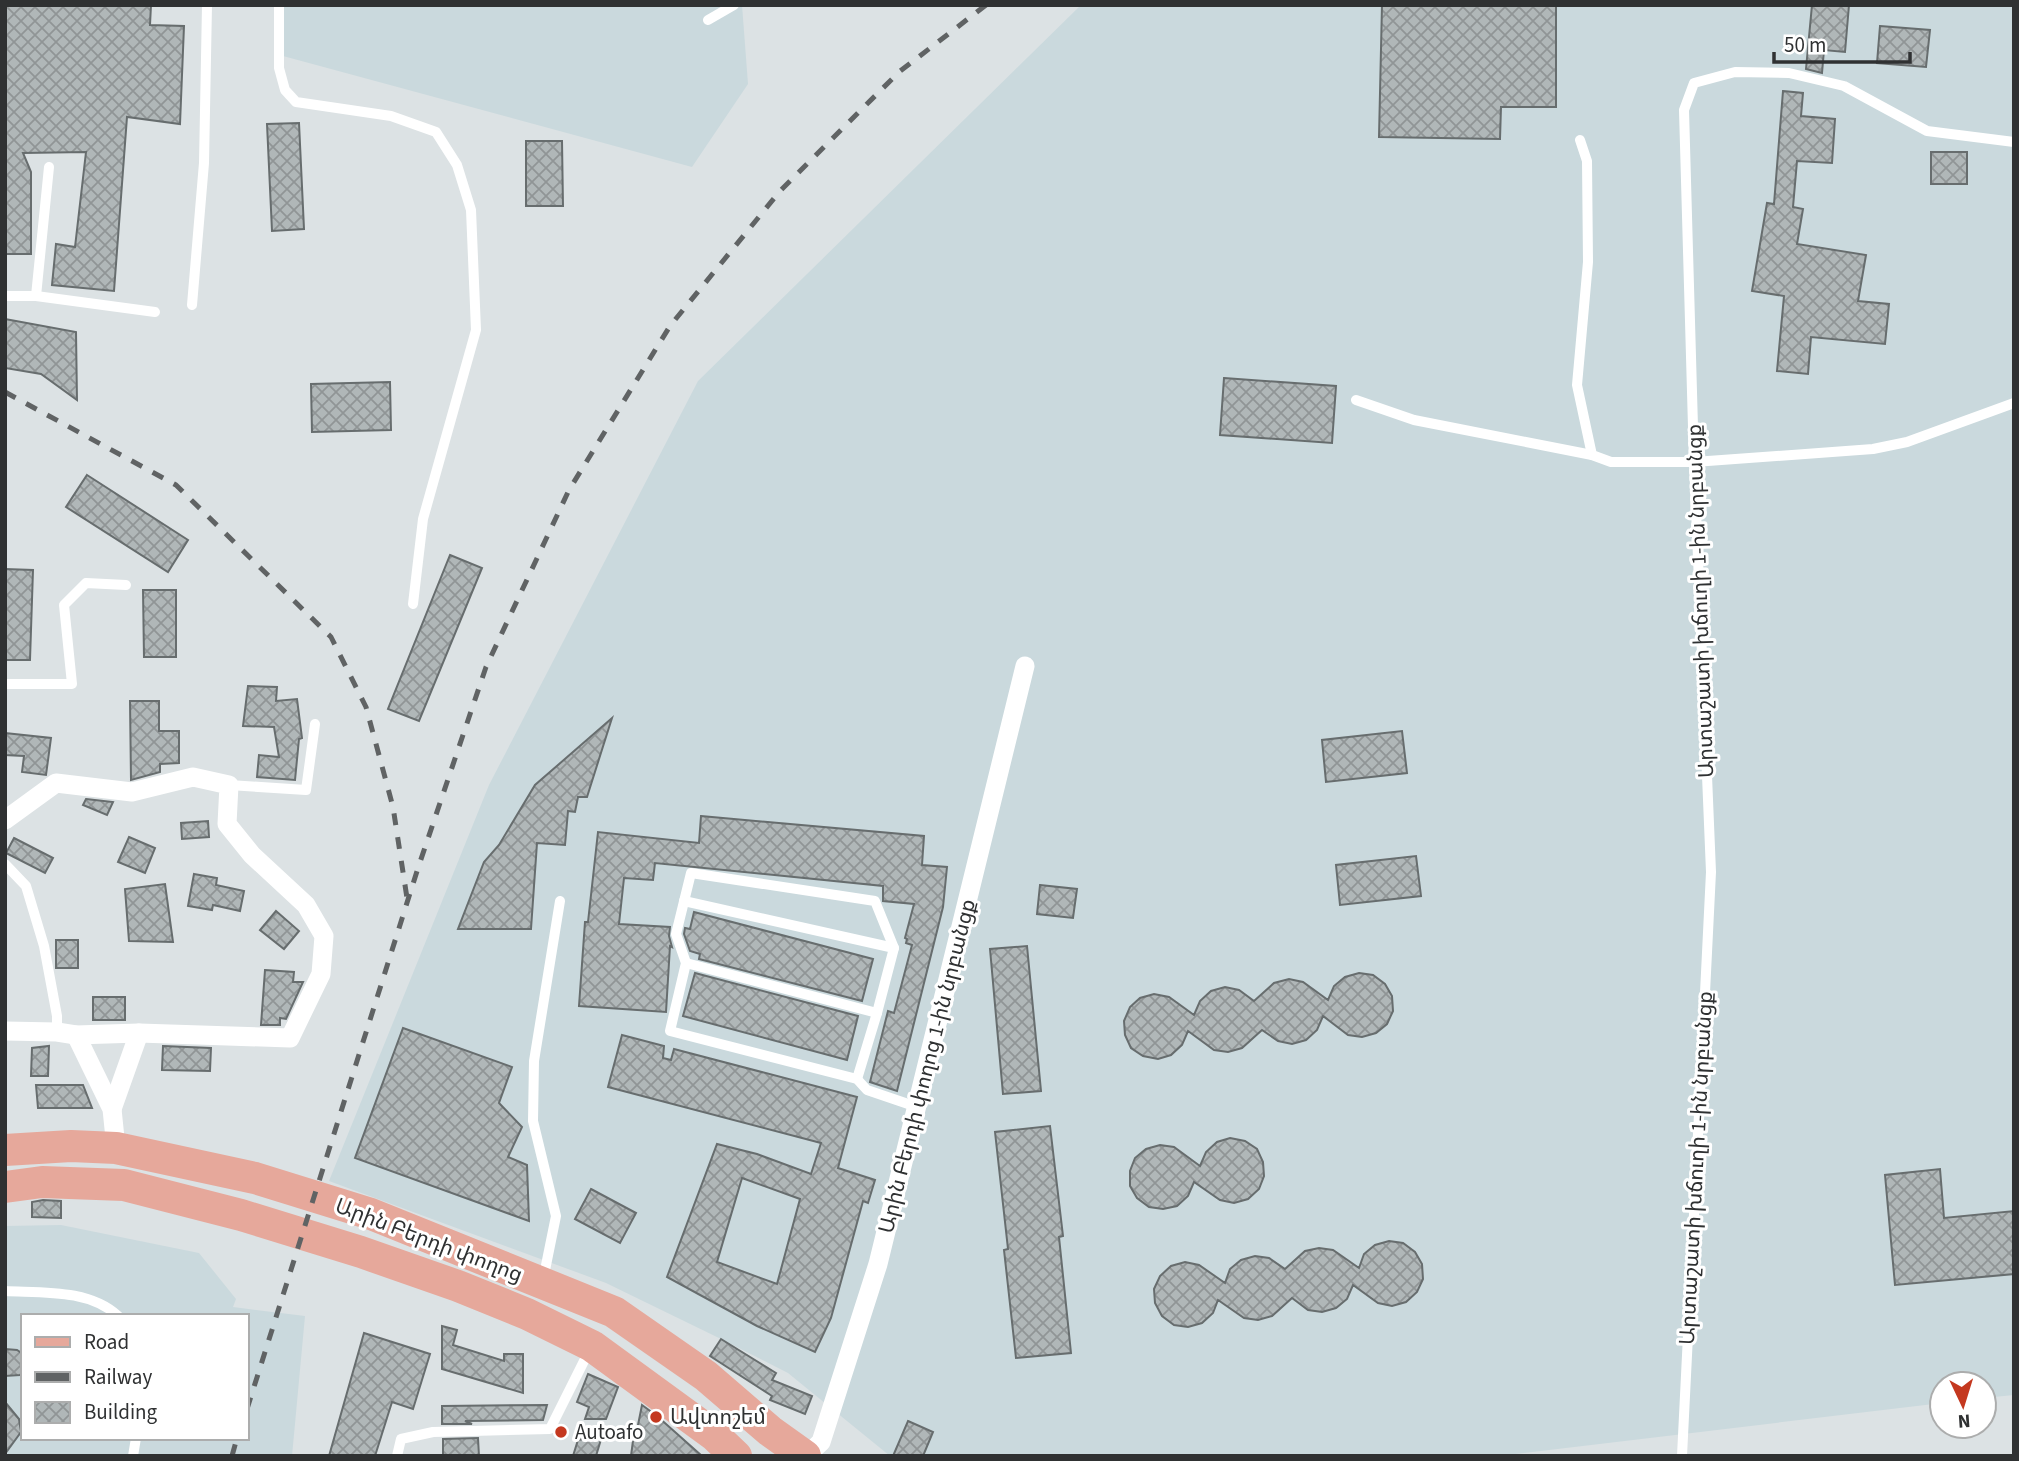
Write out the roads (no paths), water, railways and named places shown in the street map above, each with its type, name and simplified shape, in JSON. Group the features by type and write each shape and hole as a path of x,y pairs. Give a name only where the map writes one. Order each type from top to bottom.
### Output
{"main road":[{"name":"Արին Բերդի փողոց","path":"5,1150 71,1146 116,1148 255,1178 371,1214 614,1312 706,1376 805,1456"},
{"name":"Արին Բերդի փողոց","path":"5,1187 42,1182 124,1185 242,1215 458,1286 527,1314 592,1346 714,1435 736,1456"}],"street":[{"name":"Արին Բերդի փողոց 1-ին նրբանցք","path":"805,1456 821,1442 878,1264 1025,666"},
{"path":"5,820 56,783 132,792 193,777 229,785 227,824 252,855 306,905 324,936 321,974 290,1038 5,1031"},
{"path":"66,1033 112,1109 116,1148"},
{"path":"112,1109 139,1033"}],"lane":[{"path":"192,305 204,163 207,5"},
{"path":"279,5 279,68 285,90 296,103 391,116 436,132 457,165 471,210 476,330 423,519 412,604"},
{"path":"708,20 734,5"},
{"name":"Արտաշատի խճուղի 1-ին նրբանցք","path":"1682,1456 1711,872 1694,462 1684,110 1695,83 1735,72 1789,73 1844,86 1927,131 2014,142"},
{"path":"1580,140 1587,161 1588,262 1577,385 1592,456"},
{"path":"36,296 50,167"},
{"path":"5,296 36,296 155,312"},
{"path":"1356,400 1414,420 1611,462 1694,462 1873,449 1907,442 2014,403"},
{"path":"5,684 72,684 64,605 86,583 126,585"},
{"path":"229,785 306,790 315,724"},
{"path":"5,864 26,886 44,946 57,1016 66,1033"},
{"path":"857,1079 894,948 875,901 691,873 676,934 686,963 670,1031 857,1079 867,1090 917,1107"},
{"path":"542,1284 556,1216 533,1121 534,1061 560,901"},
{"path":"684,901 894,948"},
{"path":"686,963 877,1013"},
{"path":"5,1291 75,1295 108,1307 116,1314"},
{"path":"397,1456 401,1439 433,1432 550,1429 592,1346"}],"railway":[{"path":"248,1406 418,868 486,667 569,490 670,326 780,191 899,72 986,5"},
{"path":"5,392 176,485 331,637 366,707 393,807 407,898"},
{"path":"232,1456 236,1440"}],"place":[{"name":"Ավտոշեմ","path":"656,1417"},
{"name":"Autoafo","path":"561,1432"}]}
